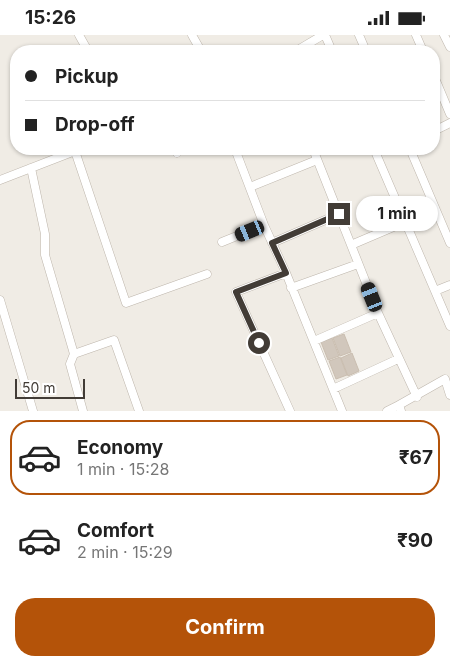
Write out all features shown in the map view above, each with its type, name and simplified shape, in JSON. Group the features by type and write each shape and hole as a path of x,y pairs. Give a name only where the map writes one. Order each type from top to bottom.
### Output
{"street":[{"path":"306,45 324,35"},
{"path":"444,35 450,47"},
{"path":"440,90 450,113"},
{"path":"0,180 62,155"},
{"path":"76,155 126,303 207,274"},
{"path":"237,155 264,225 286,273 342,411"},
{"path":"316,155 378,313 417,397"},
{"path":"377,155 450,326"},
{"path":"413,155 450,243"},
{"path":"250,187 317,160"},
{"path":"31,168 45,234 45,255 74,354 70,364 84,411"},
{"path":"272,243 339,214"},
{"path":"351,245 405,222"},
{"path":"222,242 264,225"},
{"path":"292,288 358,264"},
{"path":"286,273 236,292 290,411"},
{"path":"435,291 450,285"},
{"path":"0,300 33,411"},
{"path":"314,341 378,313"},
{"path":"74,354 114,340 139,411"},
{"path":"333,389 398,359"},
{"path":"387,411 400,408 447,377 450,395"}],"building":[{"path":"344,334 351,352 340,356 333,338"},
{"path":"332,338 339,356 328,360 321,342"},
{"path":"352,353 359,371 348,376 341,358"},
{"path":"340,357 347,375 336,379 329,361"}],"route":[{"path":"259,343 236,292 286,273 272,243 339,214"}]}
